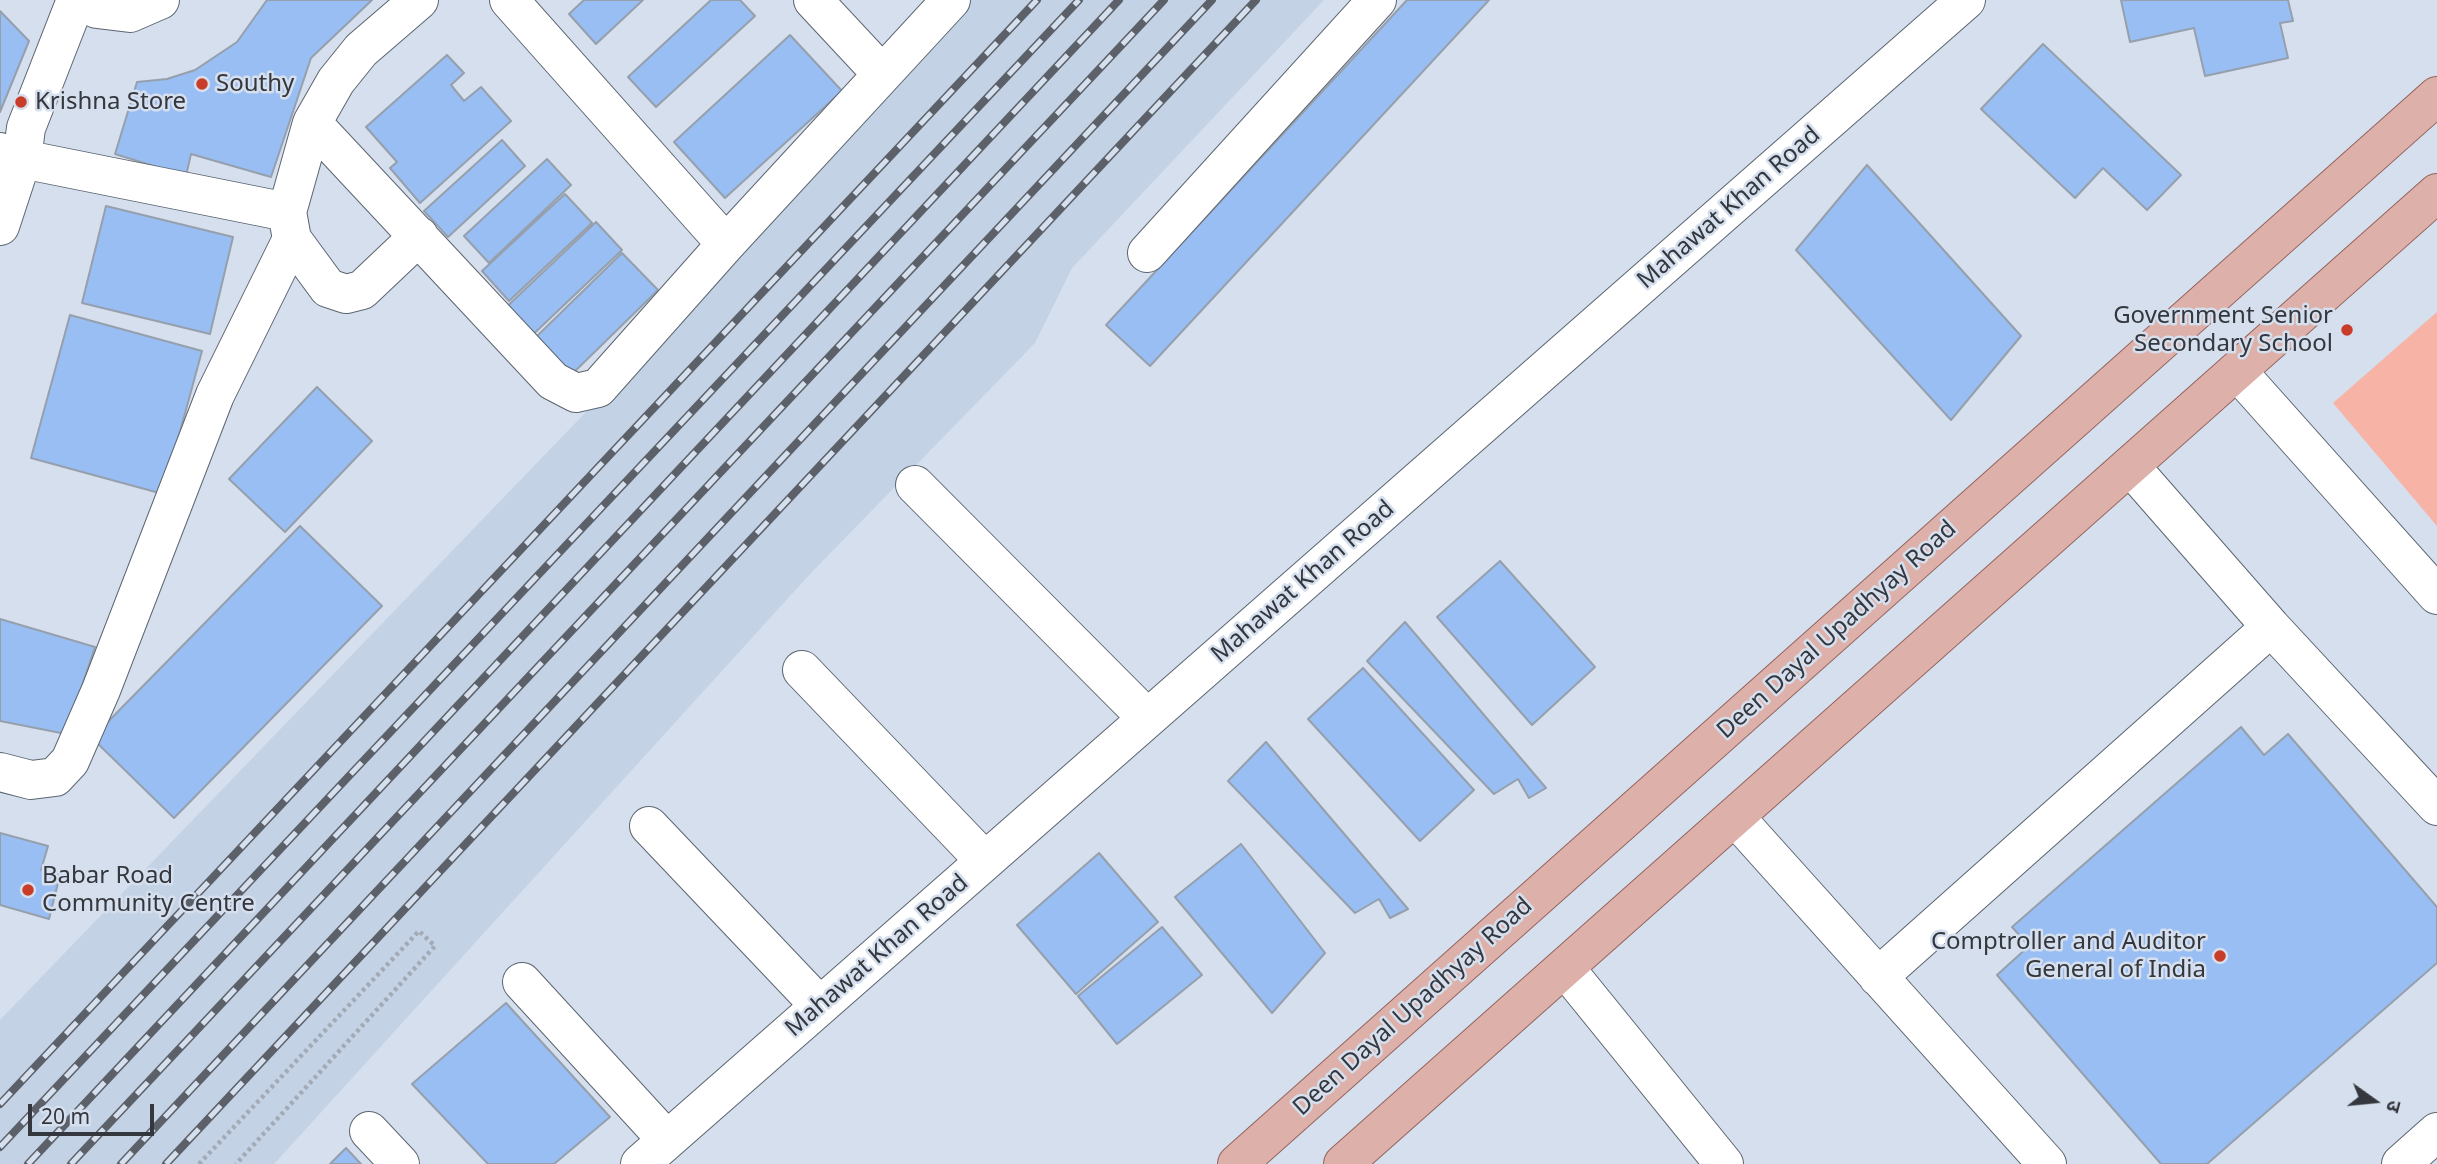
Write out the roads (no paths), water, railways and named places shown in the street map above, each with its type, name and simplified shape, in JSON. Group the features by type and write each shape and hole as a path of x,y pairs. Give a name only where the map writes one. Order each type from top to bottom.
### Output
{"main road":[{"name":"Deen Dayal Upadhyay Road","path":"1237,1164 2437,96"},
{"path":"1343,1164 2437,193"}],"street":[{"path":"11,156 49,134 84,3 130,13 160,0"},
{"path":"0,772 31,780 55,777 70,761 101,690 215,394 289,225 312,123 336,81 361,50 419,0"},
{"path":"509,0 726,244"},
{"path":"813,0 882,74"},
{"path":"312,123 553,381 576,393 598,388 726,244 951,0"},
{"path":"1147,253 1377,0"},
{"name":"Mahawat Khan Road","path":"654,1152 1966,0"},
{"path":"11,156 289,225 328,288 346,294 362,290 419,236"},
{"path":"0,226 11,156"},
{"path":"2237,371 2437,595"},
{"path":"2130,466 2271,627 2437,806"},
{"path":"915,485 1147,718"},
{"path":"1878,977 2271,627"},
{"path":"802,670 985,861"},
{"path":"1735,817 2047,1164"},
{"path":"649,826 820,1006"},
{"path":"1565,968 1724,1164"},
{"path":"522,982 654,1152"},
{"path":"369,1131 400,1164"},
{"path":"2401,1164 2437,1132"}],"railway":[{"path":"0,1104 1037,0"},
{"path":"0,1147 1079,0"},
{"path":"28,1164 1119,0"},
{"path":"71,1164 1164,0"},
{"path":"121,1164 1212,0"},
{"path":"166,1164 1256,0"}],"place":[{"name":"Southy","path":"202,84"},
{"name":"Krishna Store","path":"21,102"},
{"name":"Government Senior Secondary School","path":"2347,330"},
{"name":"Babar Road Community Centre","path":"28,890"},
{"name":"Comptroller and Auditor General of India","path":"2220,956"}]}
